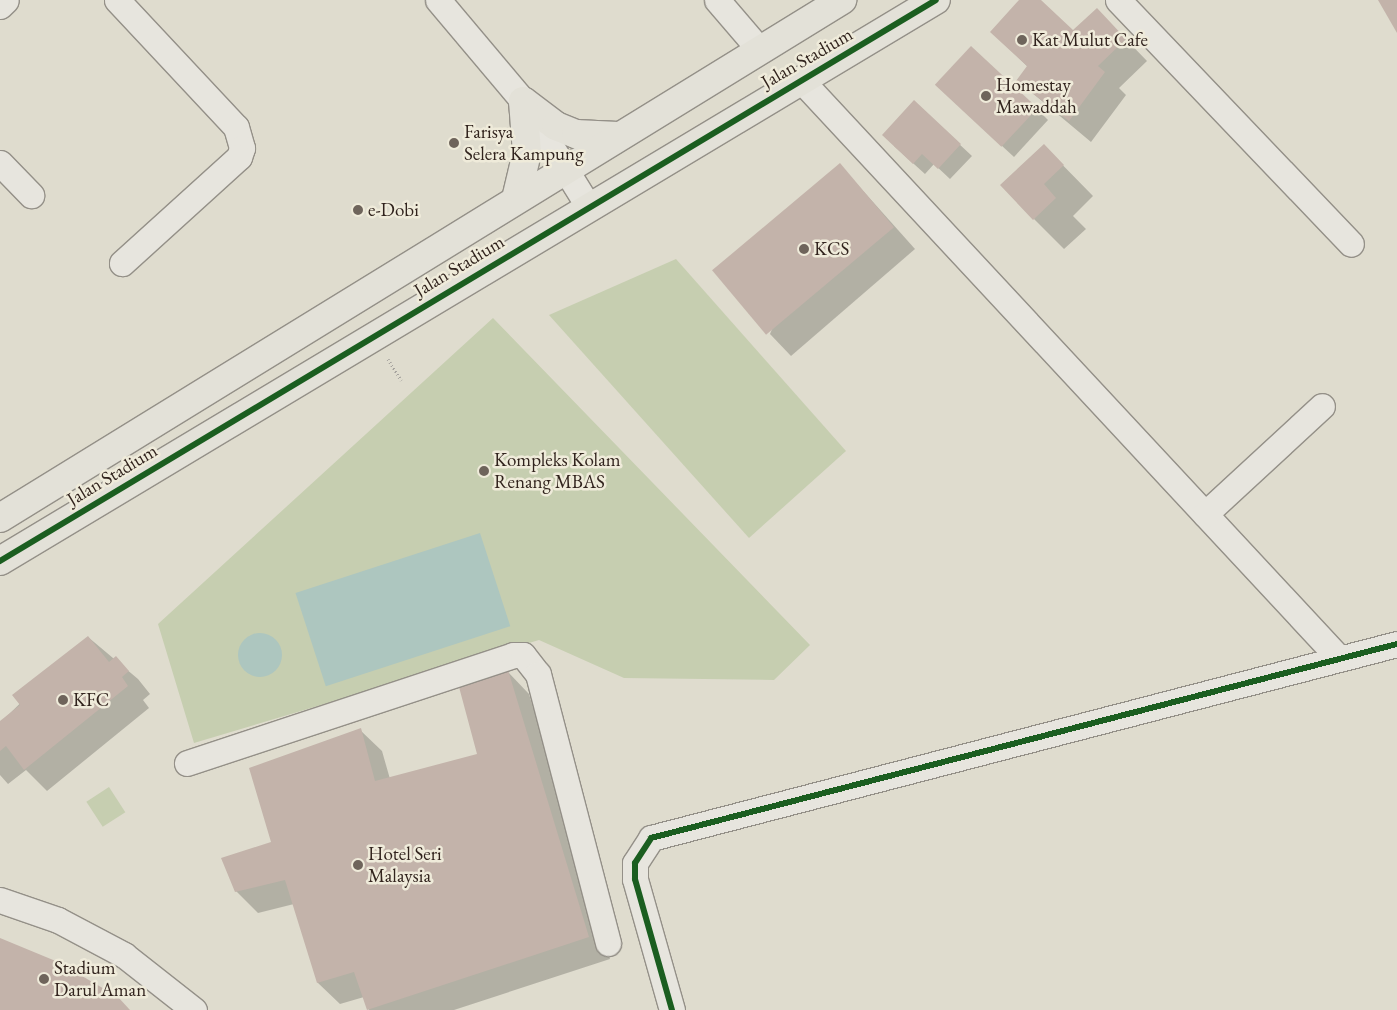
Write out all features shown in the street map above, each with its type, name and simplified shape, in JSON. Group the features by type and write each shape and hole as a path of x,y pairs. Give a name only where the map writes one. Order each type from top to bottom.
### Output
{"main road":[{"name":"Jalan Stadium","path":"0,518 759,49 842,0"},
{"name":"Jalan Stadium","path":"0,561 588,206 936,0"},
{"path":"522,101 556,126 576,134 618,136"},
{"path":"516,199 527,153 522,101"}],"street":[{"path":"0,6 6,0"},
{"path":"117,0 236,127 242,148 239,157 122,264"},
{"path":"438,0 522,101 588,206"},
{"path":"717,0 759,49"},
{"path":"1118,0 1351,244"},
{"path":"800,79 1340,659"},
{"path":"0,163 31,195"},
{"path":"1205,514 1322,406"},
{"path":"672,1010 635,871 641,850 651,838 669,830 1397,644"},
{"path":"187,763 513,655 523,655 538,674 608,943"},
{"path":"0,900 58,920 124,955 194,1010"}],"path":[{"path":"387,356 401,380"}],"green space":[{"path":"676,259 846,451 749,538 549,315"},
{"name":"Kompleks Kolam Renang MBAS","path":"493,318 810,645 774,680 624,678 539,640 194,743 158,624"},
{"path":"109,787 125,812 103,827 86,802"}],"water":[{"path":"480,533 510,626 326,686 295,593"},
{"path":"256,633 264,633 276,639 282,655 276,671 264,677 256,677 244,671 238,659 238,651 244,639"}],"building":[{"path":"1019,0 1041,0 1073,30 1097,8 1126,39 1098,66 1105,72 1069,121 1016,81 1027,66 990,32"},
{"path":"1378,0 1397,0 1397,33"},
{"name":"Homestay Mawaddah","path":"971,46 1038,108 1001,147 935,85"},
{"name":"Homestay Mawaddah","path":"914,100 961,144 938,169 922,154 913,164 882,135"},
{"path":"1044,144 1064,165 1044,184 1056,198 1033,220 1000,185"},
{"name":"KCS","path":"840,163 894,227 766,335 712,270"},
{"name":"KFC","path":"88,636 109,662 116,656 129,671 122,677 128,686 24,770 6,746 0,751 0,721 20,705 12,695"},
{"path":"508,670 589,937 367,1010 354,972 317,983 285,880 235,892 221,858 271,842 249,768 361,728 375,781 477,754 459,687"},
{"name":"Stadium Darul Aman","path":"0,938 58,962 118,997 130,1010 0,1010"}],"cycle path":[{"path":"0,561 936,0"},
{"path":"672,1010 635,879 635,863 651,838 1397,644"}],"place":[{"name":"Kat Mulut Cafe","path":"1022,40"},
{"name":"Homestay Mawaddah","path":"986,96"},
{"name":"Farisya Selera Kampung","path":"454,143"},
{"name":"e-Dobi","path":"358,210"},
{"name":"KCS","path":"804,249"},
{"name":"Kompleks Kolam Renang MBAS","path":"484,471"},
{"name":"KFC","path":"63,700"},
{"name":"Hotel Seri Malaysia","path":"358,865"},
{"name":"Stadium Darul Aman","path":"44,979"}]}
